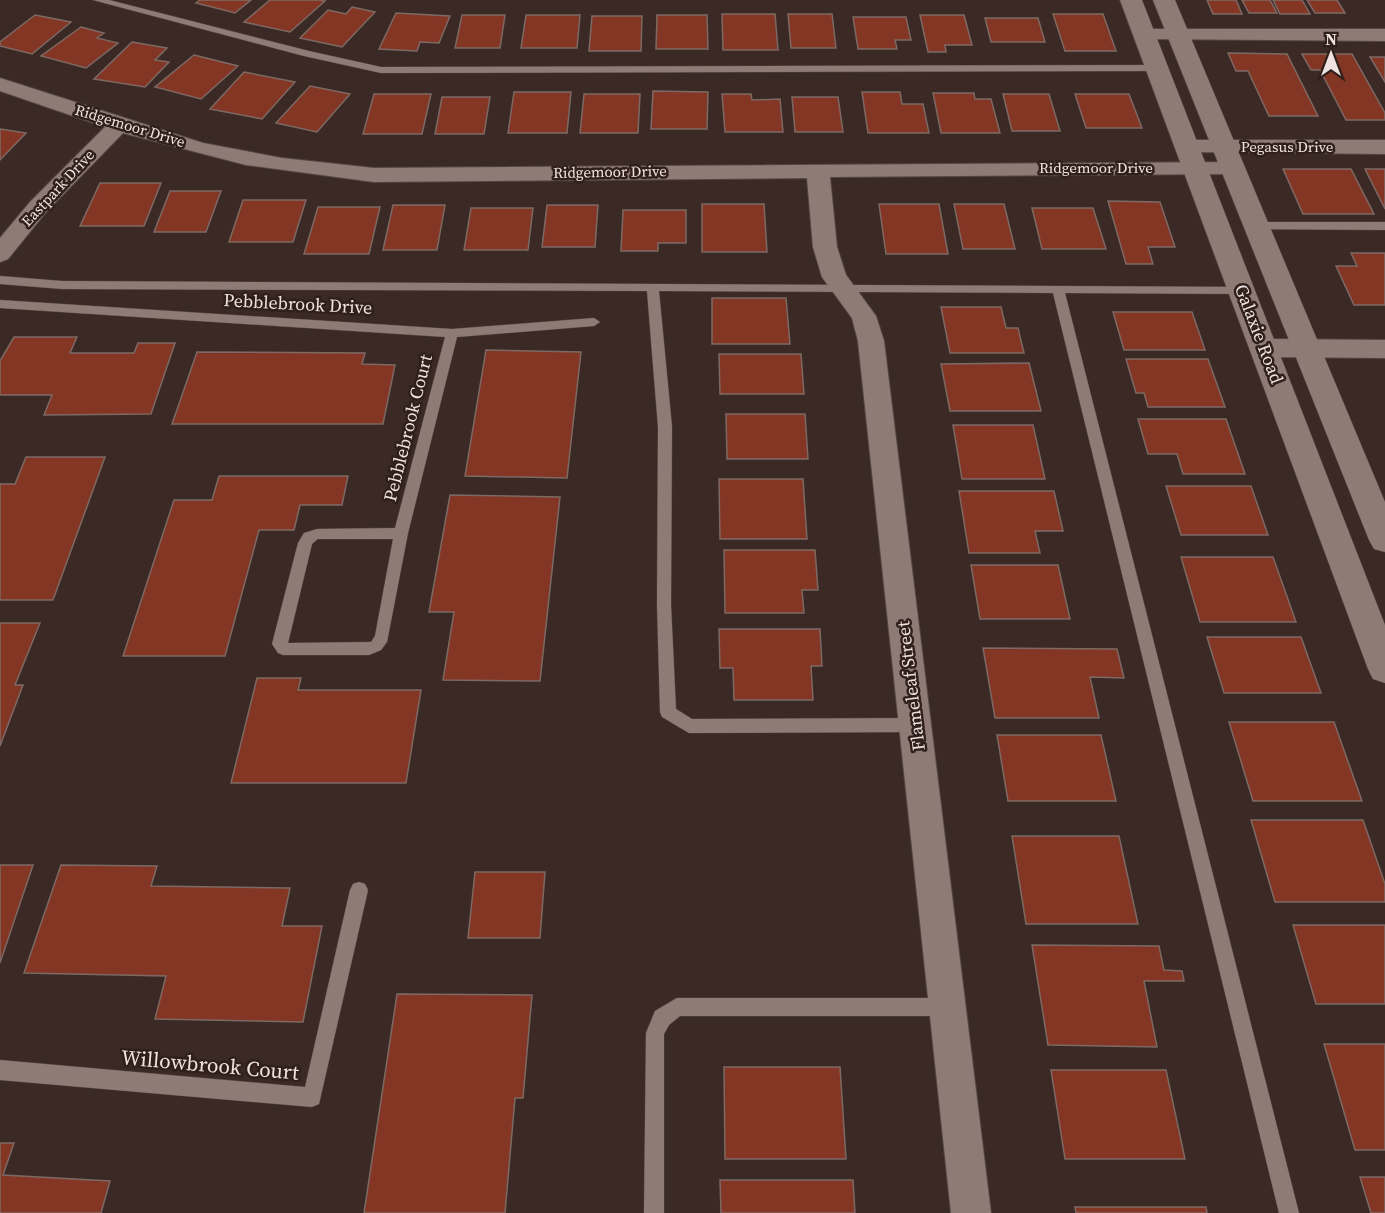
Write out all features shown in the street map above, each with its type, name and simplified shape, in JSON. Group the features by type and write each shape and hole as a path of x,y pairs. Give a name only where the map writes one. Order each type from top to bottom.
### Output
{"street":[{"name":"Galaxie Road","path":"1131,0 1385,669"},
{"name":"Galaxie Road","path":"1164,0 1305,348 1376,499 1385,540"},
{"path":"1145,35 1385,35"},
{"name":"Ridgemoor Drive","path":"0,84 120,124 226,155 313,171 374,175 818,170 1228,157"},
{"name":"Eastpark Drive","path":"0,254 38,207 120,124"},
{"name":"Pegasus Drive","path":"1228,157 1385,147"},
{"name":"Flameleaf Street","path":"818,170 825,247 834,277 864,316 872,341 971,1213"},
{"path":"1264,348 1385,349"}],"lane":[{"path":"98,0 308,54 381,70 1158,68"},
{"path":"1256,226 1385,226"},
{"path":"0,280 62,285 1243,290"},
{"path":"653,288 665,427 664,605 668,712 689,726 915,725"},
{"path":"1058,289 1288,1213"},
{"name":"Pebblebrook Drive","path":"0,304 452,333 594,322"},
{"name":"Pebblebrook Court","path":"402,533 317,534 309,537 305,543 280,644 283,649 369,649 376,646 382,638 402,533 452,333"},
{"name":"Willowbrook Court","path":"0,1070 312,1096 359,890"},
{"path":"654,1213 655,1033 662,1018 677,1007 947,1007"}],"building":[{"path":"200,0 251,0 235,13 196,3"},
{"path":"270,0 325,1 290,32 244,22"},
{"path":"1207,0 1236,0 1242,14 1213,14"},
{"path":"1242,0 1270,0 1277,13 1249,13"},
{"path":"1273,0 1302,0 1310,14 1280,14"},
{"path":"1307,0 1337,0 1345,13 1315,13"},
{"path":"352,7 375,12 342,47 300,38 328,10 346,14"},
{"path":"396,13 450,16 439,43 420,42 417,51 379,49"},
{"path":"722,14 775,14 778,50 723,50"},
{"path":"788,14 832,14 836,48 791,48"},
{"path":"1053,14 1103,14 1116,51 1065,51"},
{"path":"35,15 71,22 32,54 0,46 0,42"},
{"path":"462,15 505,15 500,48 455,48"},
{"path":"526,15 580,15 577,48 521,48"},
{"path":"657,15 707,15 708,49 656,49"},
{"path":"920,15 964,15 972,45 945,45 946,52 928,52"},
{"path":"592,16 642,16 641,51 589,51"},
{"path":"853,17 906,17 911,40 895,40 897,49 858,49"},
{"path":"985,18 1038,18 1045,42 991,42"},
{"path":"81,27 104,33 97,38 118,43 86,68 41,56"},
{"path":"132,42 167,48 155,60 169,62 145,87 94,79"},
{"path":"1228,53 1287,54 1318,116 1269,116 1248,71 1236,71"},
{"path":"1302,54 1352,54 1385,113 1385,120 1346,120 1320,70 1311,70"},
{"path":"194,55 238,66 201,99 155,87"},
{"path":"1370,57 1385,57 1385,82"},
{"path":"244,72 295,82 262,119 210,109"},
{"path":"310,86 350,94 317,132 276,123"},
{"path":"653,91 708,92 707,129 651,129"},
{"path":"514,92 571,92 567,133 508,133"},
{"path":"862,92 900,92 902,104 923,104 929,133 868,133"},
{"path":"933,93 974,93 975,99 991,99 1000,133 941,133"},
{"path":"374,94 431,94 422,134 363,134"},
{"path":"584,94 640,94 638,133 580,133"},
{"path":"722,94 751,94 752,100 780,99 783,132 725,132"},
{"path":"1003,94 1049,94 1060,131 1012,131"},
{"path":"1075,94 1129,94 1142,128 1086,128"},
{"path":"442,97 490,97 484,134 435,134"},
{"path":"792,97 838,97 843,132 795,132"},
{"path":"0,129 26,133 0,160"},
{"path":"1283,169 1351,169 1374,214 1303,214"},
{"path":"1365,169 1385,169 1385,209"},
{"path":"100,183 161,183 144,226 80,226"},
{"path":"170,191 221,191 206,232 154,232"},
{"path":"243,200 306,200 293,242 229,242"},
{"path":"1108,201 1160,202 1175,247 1148,247 1153,264 1126,264"},
{"path":"702,204 764,204 767,252 702,252"},
{"path":"879,204 939,204 948,254 886,254"},
{"path":"954,204 1004,204 1015,249 963,249"},
{"path":"393,205 445,205 437,250 383,250"},
{"path":"547,205 598,205 595,247 542,247"},
{"path":"318,207 380,207 369,254 304,254"},
{"path":"471,208 533,208 528,250 464,250"},
{"path":"1032,208 1093,208 1106,249 1042,249"},
{"path":"623,210 686,210 686,243 658,243 658,251 621,251"},
{"path":"1351,253 1385,253 1385,305 1354,305 1336,266 1357,266"},
{"path":"712,298 786,298 790,344 712,344"},
{"path":"941,307 1001,307 1006,328 1018,328 1024,353 950,353"},
{"path":"1113,312 1192,312 1205,350 1124,350"},
{"path":"14,337 77,337 70,353 134,353 138,343 175,343 151,414 44,415 52,395 0,395 0,361"},
{"path":"486,350 581,352 567,478 465,476"},
{"path":"197,352 365,353 362,364 395,365 383,424 172,424"},
{"path":"719,354 801,354 804,394 720,394"},
{"path":"1126,359 1208,359 1225,407 1148,407 1144,393 1136,393"},
{"path":"1029,363 1041,411 950,411 941,364"},
{"path":"726,414 805,414 808,459 727,459"},
{"path":"1138,419 1226,419 1245,474 1183,474 1177,454 1148,454"},
{"path":"953,425 1033,425 1045,479 962,479"},
{"path":"26,457 105,457 53,600 0,600 0,484 15,484"},
{"path":"219,476 348,476 342,505 300,505 294,530 259,530 225,656 123,656 174,500 212,500"},
{"path":"719,479 803,479 807,539 720,539"},
{"path":"1166,486 1251,486 1268,535 1181,535"},
{"path":"959,491 1054,491 1063,531 1035,531 1040,553 969,553"},
{"path":"450,495 560,497 540,681 443,680 454,612 429,612"},
{"path":"724,550 815,550 818,590 802,590 804,613 725,613"},
{"path":"1181,557 1273,557 1296,622 1200,622"},
{"path":"971,565 1058,565 1070,619 980,619"},
{"path":"0,623 40,623 15,685 23,685 0,746"},
{"path":"719,629 820,629 822,666 811,666 813,700 734,700 733,668 720,668"},
{"path":"1207,637 1301,637 1321,693 1224,693"},
{"path":"983,648 1117,649 1124,678 1090,677 1099,718 995,718"},
{"path":"257,678 301,678 298,690 421,690 406,783 231,783"},
{"path":"1229,722 1334,722 1362,801 1253,801"},
{"path":"997,735 1101,735 1116,801 1008,801"},
{"path":"1251,820 1363,820 1385,884 1385,902 1275,902"},
{"path":"1012,836 1119,836 1138,924 1026,924"},
{"path":"0,865 33,865 0,963"},
{"path":"61,865 157,866 151,886 290,888 282,926 322,926 303,1022 155,1019 166,976 24,973"},
{"path":"475,872 545,872 540,938 468,938"},
{"path":"1293,925 1385,925 1385,1004 1316,1004"},
{"path":"1032,945 1159,946 1164,970 1182,971 1184,981 1144,981 1157,1047 1048,1045"},
{"path":"397,994 532,995 523,1098 515,1098 505,1213 364,1213"},
{"path":"1324,1044 1385,1044 1385,1150 1355,1150"},
{"path":"724,1067 840,1067 846,1159 725,1159"},
{"path":"1051,1070 1166,1070 1185,1159 1065,1159"},
{"path":"0,1143 14,1143 3,1175 110,1181 101,1213 0,1213"},
{"path":"1360,1177 1385,1177 1385,1213 1371,1213"},
{"path":"720,1180 853,1180 855,1213 721,1213"},
{"path":"1075,1207 1206,1207 1207,1213 1076,1213"}]}
